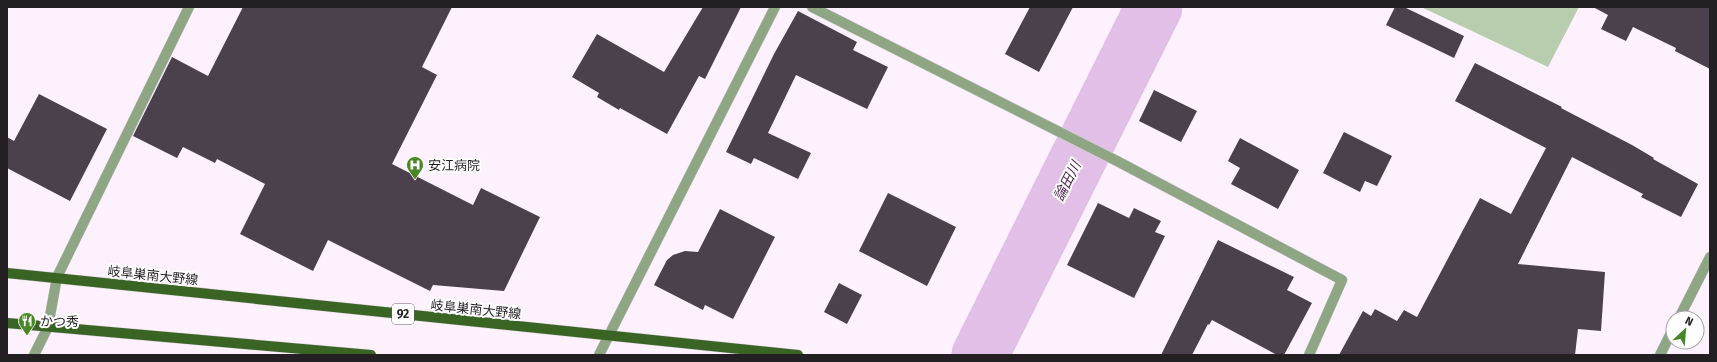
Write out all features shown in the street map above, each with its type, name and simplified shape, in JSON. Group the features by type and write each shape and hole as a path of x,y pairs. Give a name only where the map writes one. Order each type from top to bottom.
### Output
{"main road":[{"name":"岐阜巣南大野線","path":"7,273 57,277 608,337 798,355"},
{"path":"7,323 302,352 371,355"}],"street":[{"path":"34,355 48,327 57,277 189,7"},
{"path":"599,355 776,7"},
{"path":"812,7 1117,161 1342,280 1309,355"},
{"path":"1683,310 1710,257"},
{"path":"1660,355 1665,345"}],"green space":[{"path":"1421,7 1579,7 1548,67"}],"building":[{"path":"243,7 452,7 422,67 437,75 392,164 473,205 481,188 540,217 504,291 433,285 430,291 328,240 313,271 240,234 265,184 217,159 215,163 183,147 177,158 133,136 172,57 208,76"},
{"path":"703,7 741,7 705,79 699,76 667,134 620,108 619,110 597,97 599,93 572,77 597,34 664,72"},
{"path":"1030,7 1073,7 1039,72 1005,54"},
{"path":"1395,7 1404,7 1464,36 1454,58 1386,25"},
{"path":"1593,7 1710,7 1710,69 1675,51 1676,48 1633,27 1626,41 1601,29 1608,15"},
{"path":"798,11 857,42 853,50 888,67 867,109 796,75 768,133 811,153 798,179 754,158 751,164 726,152 774,54"},
{"path":"1475,63 1562,107 1561,108 1632,145 1654,158 1653,159 1698,184 1681,217 1641,197 1643,194 1572,157 1518,264 1605,272 1601,331 1578,329 1575,355 1339,355 1363,311 1371,316 1375,309 1397,321 1404,310 1417,317 1480,198 1511,214 1546,148 1455,101"},
{"path":"1154,90 1197,111 1181,142 1139,121"},
{"path":"39,94 107,129 70,201 7,168 7,137 14,141"},
{"path":"1344,132 1392,156 1377,186 1365,181 1360,192 1323,173"},
{"path":"1240,138 1299,170 1278,209 1231,184 1240,168 1228,161"},
{"path":"888,193 956,227 927,286 859,251"},
{"path":"1098,203 1129,218 1134,208 1161,221 1155,232 1165,236 1134,298 1067,265"},
{"path":"720,209 775,237 733,319 705,305 703,310 654,285 667,260 673,255 685,251 698,252"},
{"path":"1218,240 1294,277 1287,290 1312,303 1284,355 1277,355 1212,320 1209,325 1208,324 1192,355 1161,355"},
{"path":"839,283 862,295 847,324 824,312"}],"waterway":[{"name":"論田川","path":"980,355 1154,7"}],"place":[{"name":"安江病院","path":"415,180"},
{"name":"かつ秀","path":"27,336"}]}
